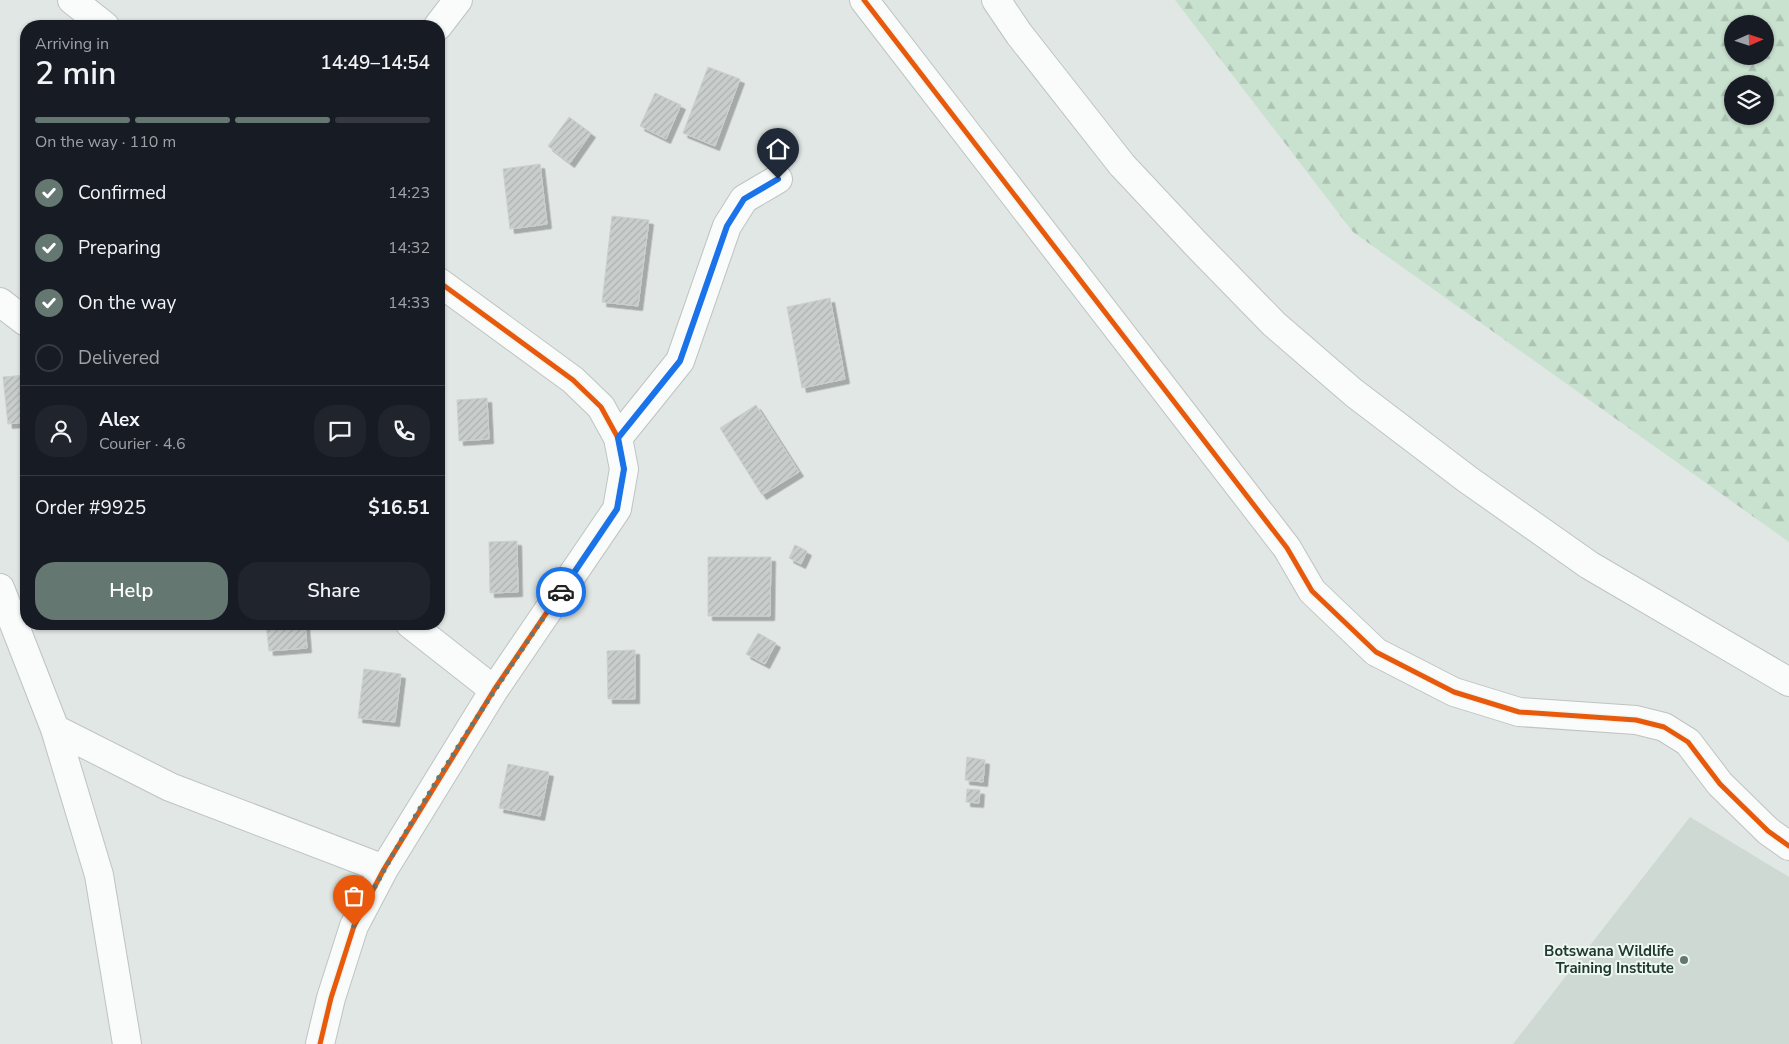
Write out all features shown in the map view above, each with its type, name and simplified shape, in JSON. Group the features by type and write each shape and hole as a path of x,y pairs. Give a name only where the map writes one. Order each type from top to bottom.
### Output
{"street":[{"path":"72,0 97,20"},
{"path":"443,20 458,0"},
{"path":"864,0 1287,548 1312,591 1376,652 1454,692 1519,712 1636,720 1664,727 1688,742 1720,784 1768,831 1789,846"},
{"path":"996,0 1019,34 1122,165 1274,324 1354,393 1467,479 1589,565 1789,682"},
{"path":"618,438 680,361 727,226 744,199 778,179"},
{"path":"320,1044 331,998 354,926 384,869 494,690 617,509 624,469 618,438 601,407 573,380 445,286"},
{"path":"0,302 20,317"},
{"path":"0,588 55,730 99,875 127,1044"},
{"path":"418,630 494,690"},
{"path":"55,730 170,787 384,869"}],"shaded area":[{"name":"Botswana Wildlife Training Institute","path":"1690,817 1789,877 1789,1044 1513,1044"}],"green space":[{"path":"1175,0 1789,0 1789,542 1353,232"}],"building":[{"path":"708,67 740,79 715,146 683,133"},
{"path":"655,93 681,105 666,139 640,126"},
{"path":"569,117 591,133 570,163 548,146"},
{"path":"540,164 547,224 510,229 503,169"},
{"path":"612,216 649,220 638,306 602,302"},
{"path":"830,298 845,379 802,388 787,307"},
{"path":"20,376 20,423 8,424 3,377"},
{"path":"487,398 489,439 459,441 457,400"},
{"path":"756,405 799,472 762,495 720,428"},
{"path":"517,541 518,592 490,593 489,542"},
{"path":"795,545 807,551 801,564 789,558"},
{"path":"708,557 771,557 770,616 708,616"},
{"path":"267,630 306,630 307,648 269,651"},
{"path":"758,633 776,643 765,664 746,654"},
{"path":"635,650 635,699 608,699 607,651"},
{"path":"364,669 401,674 395,722 358,718"},
{"path":"967,757 985,760 983,782 965,780"},
{"path":"508,764 549,772 540,816 499,808"},
{"path":"967,789 980,790 979,803 966,802"}],"cycle path":[{"path":"864,0 1287,548 1312,591 1376,652 1454,692 1519,712 1636,720 1664,727 1688,742 1720,784 1768,831 1789,846"},
{"path":"320,1044 331,998 354,926 384,869 494,690 617,509 624,469 618,438 601,407 573,380 445,286"}],"way so far":[{"path":"354,926 384,869 452,757 494,690 561,592"}],"place":[{"name":"Botswana Wildlife Training Institute","path":"1684,960"}],"route":[{"path":"561,592 617,509 624,469 618,438 680,361 691,334 727,226 744,199 778,179"}]}
